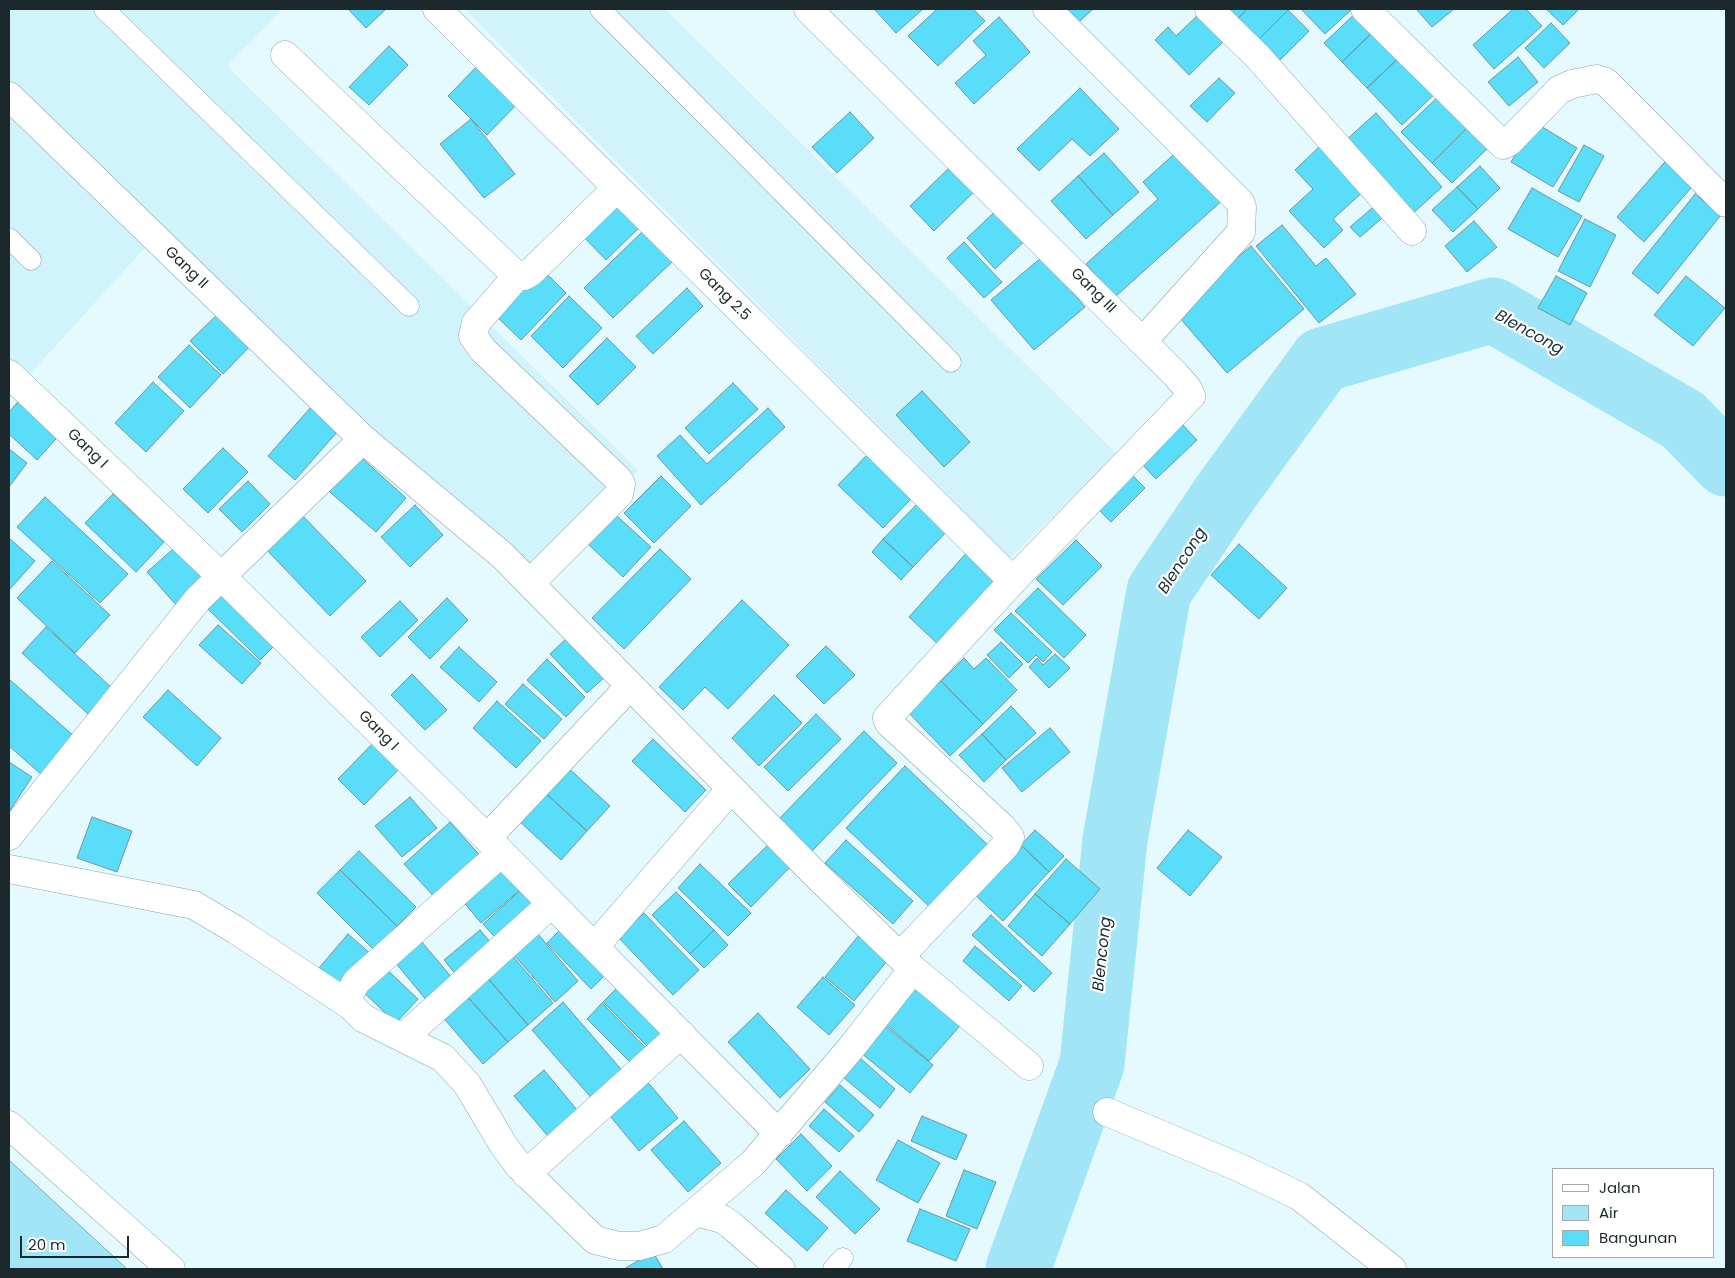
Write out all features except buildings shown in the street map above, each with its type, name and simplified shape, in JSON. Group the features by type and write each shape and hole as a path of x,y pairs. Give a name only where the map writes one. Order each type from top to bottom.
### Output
{"street":[{"name":"Gang 2.5","path":"437,9 616,189 1013,581"},
{"name":"Gang III","path":"808,9 1143,341 1176,375 1188,389 1191,396 1013,581"},
{"path":"1047,9 1226,188 1242,207 1241,232 1143,341"},
{"path":"1209,9 1258,57 1412,230"},
{"path":"1365,9 1503,145 1509,142 1559,90 1572,84 1597,79 1606,82 1726,203"},
{"path":"285,55 517,276 524,276 531,272 616,189"},
{"name":"Gang II","path":"9,96 363,439 503,556 731,789 906,963 1029,1066"},
{"path":"517,276 476,323 473,336 483,350 621,484 619,494 530,583"},
{"name":"Gang I","path":"9,374 220,575 595,946 779,1134"},
{"path":"9,836 120,694 220,575 363,439"},
{"path":"9,869 194,905 236,930 351,1006 363,1018 443,1058 466,1084 504,1146 526,1174 596,1240 611,1244 640,1246 664,1239 753,1164 851,1048 906,963 1006,846 1010,837 1002,827 889,723 887,718 1013,581"},
{"path":"351,1006 348,997 356,982 494,846 630,686"},
{"path":"595,946 731,789"},
{"path":"403,1038 551,904"},
{"path":"526,1174 682,1034"},
{"path":"1107,1112 1238,1167 1299,1196 1392,1269"},
{"path":"9,1125 171,1269"},
{"path":"696,1212 722,1219 731,1225 781,1269"}],"lane":[{"path":"104,9 409,306"},
{"path":"600,9 951,362"},
{"path":"9,238 31,260"}],"shaded area":[{"path":"9,9 283,9 227,66 638,470 531,582 164,227 28,376 9,359"},
{"path":"465,9 665,9 1117,454 1010,558"}],"water":[{"path":"9,1160 127,1269 9,1269"}],"waterway":[{"name":"Blencong","path":"1018,1269 1092,1064 1115,840 1159,591 1226,492 1322,360 1493,310 1683,420 1726,464"}]}
